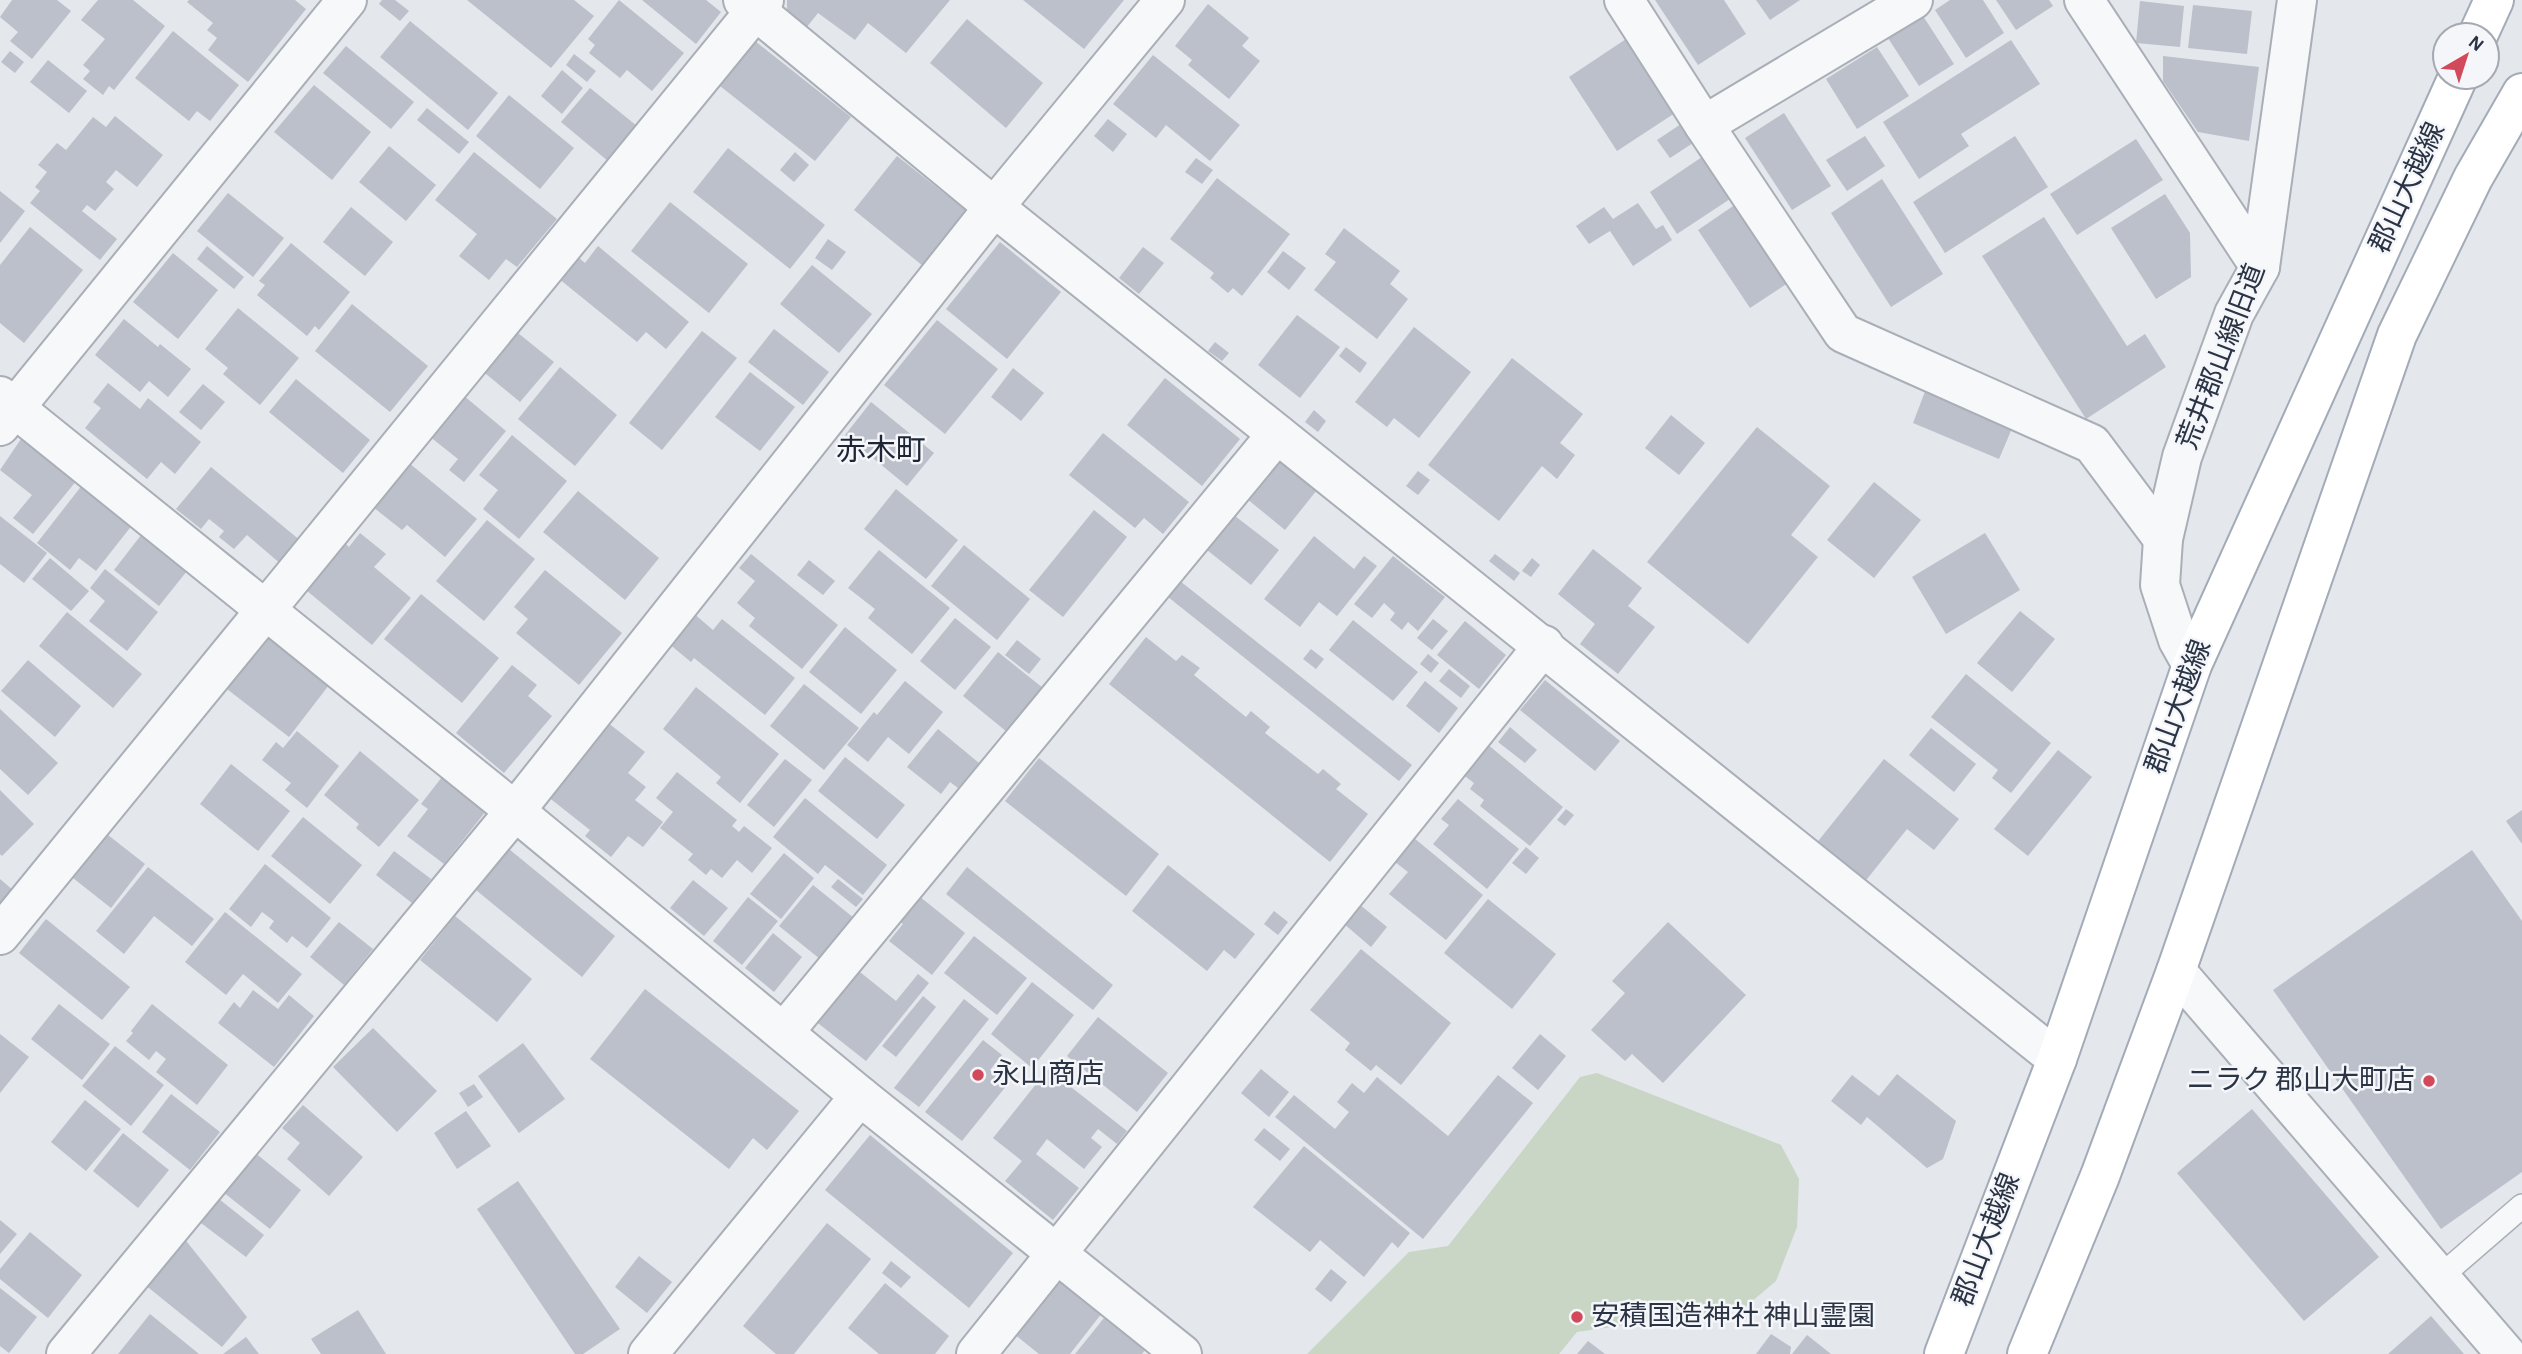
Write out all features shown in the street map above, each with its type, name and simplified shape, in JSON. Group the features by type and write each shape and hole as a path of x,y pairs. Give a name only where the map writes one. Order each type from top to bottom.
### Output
{"main road":[{"path":"2484,21 2494,0"},
{"path":"2512,0 2522,14"},
{"name":"郡山大越線","path":"1944,1354 2057,1059 2192,665 2452,91"},
{"name":"郡山大越線","path":"2027,1354 2100,1176 2176,971 2396,335 2473,178 2522,93"}],"street":[{"path":"347,0 5,410 264,610 515,811 860,1096 1182,1354"},
{"path":"66,1354 515,811 994,206 1165,0"},
{"path":"1624,0 1843,333 2092,444 2163,539"},
{"path":"1704,125 1913,0"},
{"path":"2084,0 2260,267"},
{"name":"荒井郡山線旧道","path":"2192,665 2178,640 2160,585 2163,539 2182,457 2234,314 2260,267 2297,0"},
{"path":"0,935 754,3 994,206 2057,1059"},
{"path":"784,1032 1277,434"},
{"path":"976,1354 1544,645"},
{"path":"2176,971 2506,1354"},
{"path":"648,1354 860,1096"}],"lane":[{"path":"2440,1278 2522,1206"}],"green space":[{"path":"1597,1073 1781,1145 1799,1179 1797,1227 1776,1281 1744,1308 1577,1332 1559,1354 1307,1354 1409,1252 1448,1246 1580,1077"}],"building":[{"path":"12,0 57,0 71,11 32,59 10,41 18,32 0,17"},
{"path":"98,0 133,0 165,26 114,90 109,86 103,95 83,79 90,71 83,65 105,39 81,20"},
{"path":"295,0 306,9 248,82 208,50 217,38 207,30 213,23 187,2"},
{"path":"382,0 395,0 409,11 400,21 379,4"},
{"path":"467,0 574,0 594,16 551,68"},
{"path":"619,0 684,53 652,91 627,70 620,78 589,53 595,45 588,39"},
{"path":"642,0 706,0 721,12 696,44"},
{"path":"787,0 950,0 906,53 868,23 855,40 818,13 806,28 787,12"},
{"path":"1023,0 1124,0 1084,49"},
{"path":"1655,0 1724,0 1746,34 1698,65"},
{"path":"1756,0 1800,0 1770,20"},
{"path":"1950,0 1983,0 2004,33 1966,58 1935,10"},
{"path":"1996,0 2049,0 2053,6 2016,30"},
{"path":"2140,1 2184,6 2180,47 2136,43"},
{"path":"1208,4 1249,38 1242,46 1260,61 1229,99 1188,65 1192,60 1175,46"},
{"path":"2193,5 2252,11 2247,54 2188,48"},
{"path":"1923,16 1954,64 1919,86 1888,38"},
{"path":"967,19 1043,83 1006,128 930,63"},
{"path":"410,21 498,93 468,130 380,57"},
{"path":"173,31 239,85 210,121 197,111 189,121 135,78"},
{"path":"1626,39 1675,113 1617,151 1569,77"},
{"path":"2011,40 2040,84 1961,134 1969,146 1919,179 1883,122"},
{"path":"755,41 851,117 815,161 720,86"},
{"path":"346,46 414,102 391,129 323,73"},
{"path":"1877,47 1909,96 1857,129 1826,79"},
{"path":"10,51 24,62 15,73 1,62"},
{"path":"574,54 596,71 587,82 566,65"},
{"path":"1153,55 1240,125 1210,161 1166,125 1156,138 1113,104"},
{"path":"2163,56 2259,67 2249,141 2198,132 2163,81"},
{"path":"48,60 87,91 69,113 30,82"},
{"path":"562,70 583,88 562,114 541,96"},
{"path":"314,85 371,132 332,180 274,132"},
{"path":"590,88 637,126 608,161 561,122"},
{"path":"509,95 574,148 540,189 476,136"},
{"path":"427,108 469,142 459,154 417,120"},
{"path":"1784,113 1831,186 1792,210 1745,138"},
{"path":"115,116 163,155 137,187 116,170 106,182 114,189 95,211 87,205 82,211 117,239 100,260 30,203 40,191 35,187 47,172 38,165 57,143 66,150 93,117 106,127"},
{"path":"1108,119 1127,134 1113,152 1094,136"},
{"path":"1681,124 1693,143 1670,158 1657,140"},
{"path":"1865,136 1885,166 1847,191 1826,160"},
{"path":"2015,136 2048,187 1945,253 1913,202"},
{"path":"2136,139 2163,180 2077,235 2050,194"},
{"path":"389,146 436,185 406,221 359,182"},
{"path":"728,148 825,225 790,269 693,192"},
{"path":"474,152 557,219 517,267 506,259 489,280 459,256 477,234 435,200"},
{"path":"795,152 809,165 794,182 780,170"},
{"path":"1705,155 1733,197 1677,234 1650,192"},
{"path":"897,156 967,211 923,266 854,210"},
{"path":"1196,158 1213,170 1202,184 1185,172"},
{"path":"1217,178 1290,234 1242,296 1233,288 1228,293 1210,278 1214,273 1170,239"},
{"path":"1882,179 1943,274 1891,307 1831,213"},
{"path":"0,191 25,211 0,243"},
{"path":"228,193 284,238 253,277 197,231"},
{"path":"2165,194 2190,233 2191,277 2156,299 2111,228"},
{"path":"670,202 748,264 709,313 631,251"},
{"path":"1739,202 1791,281 1750,308 1698,230"},
{"path":"1638,203 1656,229 1663,225 1672,240 1633,266 1610,231 1589,244 1576,226 1604,207 1613,219"},
{"path":"351,207 393,242 365,276 323,242"},
{"path":"2044,217 2127,346 2145,334 2166,367 2086,419 1982,256"},
{"path":"30,227 83,270 24,343 0,323 0,265"},
{"path":"1344,228 1400,271 1390,284 1408,299 1377,339 1314,290 1336,262 1325,254"},
{"path":"828,239 846,252 832,270 815,258"},
{"path":"1000,242 1061,292 1007,359 946,309"},
{"path":"291,243 350,292 319,330 315,326 307,336 257,295 265,285 259,281"},
{"path":"207,246 244,277 234,289 197,259"},
{"path":"598,246 689,322 666,349 646,332 637,342 553,274 572,252 585,263"},
{"path":"1143,247 1164,263 1139,294 1119,278"},
{"path":"1283,251 1306,268 1289,290 1267,272"},
{"path":"173,253 218,290 178,339 133,302"},
{"path":"812,265 872,314 839,353 780,304"},
{"path":"352,304 428,366 390,412 315,351"},
{"path":"238,308 299,358 260,405 223,374 228,368 205,349"},
{"path":"1297,315 1340,347 1300,398 1258,365"},
{"path":"124,319 158,347 160,344 191,369 168,397 149,381 140,392 95,355"},
{"path":"937,320 998,369 945,434 884,385"},
{"path":"1414,327 1471,372 1419,438 1394,418 1387,427 1355,402"},
{"path":"513,329 554,362 520,402 480,369"},
{"path":"774,329 829,372 803,405 748,362"},
{"path":"702,331 737,358 662,450 629,423"},
{"path":"1215,342 1229,353 1222,361 1208,351"},
{"path":"1346,347 1367,363 1360,373 1339,356"},
{"path":"1512,358 1583,414 1560,443 1575,455 1557,479 1542,466 1499,521 1428,465"},
{"path":"560,367 617,415 575,466 518,419"},
{"path":"1013,368 1044,393 1021,421 991,397"},
{"path":"750,372 795,407 760,451 715,417"},
{"path":"1165,378 1240,439 1202,486 1127,425"},
{"path":"296,379 370,440 343,473 269,412"},
{"path":"108,383 140,409 148,398 201,442 175,474 161,462 147,479 85,428 101,408 93,402"},
{"path":"203,384 225,402 201,430 179,412"},
{"path":"1926,389 2013,426 1999,459 1913,423"},
{"path":"463,395 506,431 464,482 449,470 458,459 429,436"},
{"path":"871,402 934,453 907,486 845,435"},
{"path":"1314,410 1326,421 1318,432 1305,422"},
{"path":"1671,415 1705,443 1679,475 1645,448"},
{"path":"1757,427 1830,486 1791,535 1818,557 1748,644 1647,562"},
{"path":"1103,433 1189,502 1163,534 1144,518 1135,528 1069,475"},
{"path":"512,435 567,481 519,539 483,509 498,490 479,475"},
{"path":"23,436 77,480 33,534 13,518 32,495 0,470"},
{"path":"1276,449 1321,485 1285,530 1241,494"},
{"path":"409,463 477,519 445,557 407,525 402,530 373,507"},
{"path":"211,467 301,541 282,565 247,535 234,549 219,537 224,531 209,519 201,529 176,509"},
{"path":"1418,471 1430,480 1418,495 1406,486"},
{"path":"1874,482 1921,520 1874,578 1827,540"},
{"path":"83,484 133,524 96,571 79,558 70,570 37,543"},
{"path":"896,489 958,540 926,579 864,529"},
{"path":"578,491 659,558 625,600 543,532"},
{"path":"1094,510 1127,537 1063,617 1029,590"},
{"path":"0,516 47,553 24,583 0,564"},
{"path":"1235,516 1279,550 1251,585 1207,550"},
{"path":"487,520 535,559 484,621 436,581"},
{"path":"145,530 191,566 159,606 114,570"},
{"path":"360,533 386,554 374,567 411,598 372,645 306,590 345,543 349,547"},
{"path":"1985,533 2020,590 1946,634 1912,577"},
{"path":"1314,536 1354,569 1364,556 1377,566 1337,616 1319,602 1300,627 1264,599"},
{"path":"964,545 1030,599 997,640 931,586"},
{"path":"1593,549 1642,588 1628,606 1655,627 1618,674 1580,644 1595,624 1558,594"},
{"path":"879,550 950,608 912,654 868,618 875,609 848,588"},
{"path":"751,554 838,625 802,669 749,626 755,618 737,603 755,581 739,568"},
{"path":"1495,554 1520,573 1514,581 1489,561"},
{"path":"1393,556 1445,597 1418,631 1408,622 1402,630 1390,620 1395,613 1384,603 1372,618 1354,604"},
{"path":"50,558 89,591 71,611 32,579"},
{"path":"1532,558 1540,565 1531,577 1522,571"},
{"path":"809,560 835,581 823,595 797,575"},
{"path":"105,569 158,612 127,651 89,621 105,601 90,588"},
{"path":"545,570 622,633 579,685 516,633 528,619 514,607"},
{"path":"1175,577 1412,765 1399,781 1163,593"},
{"path":"421,594 499,658 462,703 384,639"},
{"path":"2020,611 2055,639 2012,692 1977,663"},
{"path":"67,612 142,674 113,708 39,646"},
{"path":"692,612 713,630 722,619 795,678 765,715 694,658 691,662 668,643"},
{"path":"955,618 991,647 955,690 920,661"},
{"path":"1433,619 1448,631 1432,650 1417,638"},
{"path":"1353,620 1418,672 1393,701 1329,650"},
{"path":"1465,621 1506,655 1479,689 1437,655"},
{"path":"845,627 897,670 861,714 809,672"},
{"path":"267,636 329,685 289,737 227,689"},
{"path":"1146,637 1176,661 1182,655 1200,668 1194,675 1246,717 1251,711 1270,727 1265,733 1318,774 1323,769 1341,784 1336,789 1368,814 1330,862 1109,684"},
{"path":"1017,640 1041,659 1029,674 1005,655"},
{"path":"1311,649 1324,659 1316,669 1303,659"},
{"path":"998,652 1043,688 1007,732 963,696"},
{"path":"1428,654 1439,663 1431,673 1420,664"},
{"path":"28,660 81,706 55,737 1,691"},
{"path":"512,665 537,685 528,696 552,716 504,773 456,733"},
{"path":"1449,669 1470,686 1461,698 1439,681"},
{"path":"1966,674 2051,743 2011,793 1992,778 1998,770 1931,717"},
{"path":"1545,680 1620,741 1595,771 1520,710"},
{"path":"905,681 943,712 909,754 888,737 868,762 847,745 874,712 877,715"},
{"path":"1425,681 1458,708 1439,733 1406,706"},
{"path":"804,684 859,728 824,770 770,726"},
{"path":"696,687 779,754 740,803 716,783 721,777 663,729"},
{"path":"0,709 58,763 28,795 0,769"},
{"path":"607,722 645,752 628,773 646,787 635,800 663,822 643,847 628,836 611,857 585,836 590,830 547,796"},
{"path":"1510,727 1537,750 1525,763 1498,742"},
{"path":"1931,728 1976,764 1954,792 1909,755"},
{"path":"938,729 979,763 958,788 950,782 941,794 907,767"},
{"path":"297,731 339,766 307,808 285,790 291,783 262,760 276,742 283,748"},
{"path":"1487,744 1563,807 1530,846 1480,806 1484,800 1470,789 1474,783 1462,774"},
{"path":"2058,750 2092,777 2028,856 1994,829"},
{"path":"360,751 419,800 379,847 356,828 359,824 324,795"},
{"path":"845,757 905,805 877,839 818,791"},
{"path":"1039,758 1159,854 1126,896 1005,801"},
{"path":"785,759 812,780 774,827 747,805"},
{"path":"1884,759 1959,819 1934,850 1907,829 1863,884 1815,845"},
{"path":"231,764 290,811 258,851 200,804"},
{"path":"677,772 737,820 732,826 739,832 744,826 772,848 752,873 737,860 722,878 711,869 706,875 688,860 693,854 660,828 673,812 656,798"},
{"path":"442,777 486,811 444,864 407,836 428,809 421,804"},
{"path":"0,790 34,824 2,856 0,854"},
{"path":"805,798 887,865 863,895 825,865 818,874 773,837"},
{"path":"1458,799 1519,849 1487,889 1433,844 1449,825 1441,819"},
{"path":"1566,809 1574,815 1565,826 1557,820"},
{"path":"2522,810 2522,844 2506,821"},
{"path":"303,817 362,865 330,904 271,856"},
{"path":"108,835 145,864 111,908 73,878"},
{"path":"1414,838 1483,895 1446,940 1389,894 1408,872 1395,862"},
{"path":"1526,847 1539,858 1526,874 1512,863"},
{"path":"509,849 615,936 582,977 476,890"},
{"name":"ニラク 郡山大町店","path":"2472,850 2522,921 2522,1172 2441,1229 2273,990"},
{"path":"394,851 431,879 412,903 376,875"},
{"path":"784,853 814,878 781,919 750,894"},
{"path":"265,864 331,918 307,948 292,936 287,943 269,928 274,921 262,912 251,927 229,909"},
{"path":"1168,865 1255,934 1235,959 1224,950 1207,971 1132,911"},
{"path":"148,867 214,919 192,946 154,916 124,954 96,931"},
{"path":"967,867 1113,985 1093,1010 946,894"},
{"path":"0,879 14,891 0,908"},
{"path":"838,879 863,899 856,907 831,887"},
{"path":"693,880 728,908 704,936 670,908"},
{"path":"813,885 854,918 820,959 779,926"},
{"path":"914,892 965,933 932,975 889,941 903,924 894,917"},
{"path":"748,897 778,921 742,965 713,941"},
{"path":"1488,899 1556,954 1512,1009 1444,953"},
{"path":"1359,904 1387,927 1371,947 1343,923"},
{"path":"1274,911 1288,922 1278,935 1264,924"},
{"path":"225,912 302,974 278,1003 243,974 226,995 185,962"},
{"path":"455,916 532,979 497,1022 420,960"},
{"path":"46,919 130,987 102,1020 19,953"},
{"path":"339,922 373,949 344,985 310,957"},
{"path":"1668,922 1746,995 1663,1083 1632,1054 1625,1061 1591,1030 1625,993 1612,981"},
{"path":"773,933 802,957 774,992 745,968"},
{"path":"974,936 1027,978 997,1015 944,973"},
{"path":"1361,949 1451,1023 1401,1085 1376,1065 1371,1071 1345,1050 1350,1043 1310,1010"},
{"path":"855,968 896,1001 918,974 929,983 866,1061 814,1020"},
{"path":"1032,982 1074,1015 1032,1068 991,1034"},
{"path":"645,989 799,1111 767,1150 753,1138 729,1169 590,1059"},
{"path":"253,990 278,1009 289,995 314,1016 274,1067 218,1023 234,1002 240,1008"},
{"path":"923,996 936,1007 896,1057 882,1046"},
{"path":"964,999 989,1019 919,1107 894,1088"},
{"path":"59,1004 110,1044 82,1080 31,1039"},
{"path":"152,1004 228,1065 197,1105 156,1072 166,1059 156,1051 149,1060 126,1041"},
{"path":"1098,1017 1168,1073 1137,1112 1067,1056"},
{"path":"373,1028 437,1091 397,1132 333,1067"},
{"path":"0,1034 29,1057 0,1093"},
{"path":"1540,1034 1566,1056 1538,1090 1512,1068"},
{"path":"983,1040 1002,1055 990,1070 1007,1085 962,1141 925,1112"},
{"path":"523,1043 565,1099 519,1133 478,1076"},
{"path":"115,1046 164,1085 131,1126 82,1086"},
{"path":"1048,1069 1127,1131 1117,1144 1098,1129 1091,1138 1102,1147 1084,1169 1047,1139 1036,1154 1079,1188 1053,1220 1005,1181 1022,1161 993,1138"},
{"path":"1261,1069 1289,1092 1269,1117 1241,1093"},
{"path":"1897,1074 1956,1121 1943,1159 1927,1168 1867,1117 1861,1125 1831,1101 1852,1075 1879,1096"},
{"path":"1498,1075 1533,1103 1423,1239 1275,1117 1294,1095 1335,1129 1349,1112 1337,1102 1352,1083 1364,1093 1377,1077 1448,1136"},
{"path":"474,1084 483,1097 468,1107 459,1093"},
{"path":"171,1094 220,1132 190,1170 142,1132"},
{"path":"85,1100 121,1129 86,1171 51,1142"},
{"path":"303,1105 363,1157 329,1196 287,1159 300,1143 282,1128"},
{"path":"2252,1109 2379,1257 2304,1321 2177,1173"},
{"path":"466,1111 491,1146 457,1169 434,1133"},
{"path":"1264,1128 1290,1149 1280,1161 1254,1140"},
{"path":"123,1133 169,1170 138,1208 93,1171"},
{"path":"870,1135 1013,1253 969,1308 825,1190"},
{"path":"1304,1146 1410,1233 1398,1248 1392,1242 1364,1277 1320,1240 1310,1252 1253,1207"},
{"path":"254,1152 301,1190 270,1229 223,1192"},
{"path":"518,1181 620,1329 583,1354 575,1354 477,1209"},
{"path":"219,1199 264,1235 246,1257 201,1223"},
{"path":"0,1220 17,1234 0,1254"},
{"path":"827,1223 871,1259 794,1354 776,1354 743,1326"},
{"path":"30,1232 82,1275 48,1318 0,1279 0,1269"},
{"path":"183,1237 247,1317 222,1347 144,1284"},
{"path":"639,1256 672,1282 647,1313 615,1287"},
{"path":"891,1261 911,1277 901,1288 882,1273"},
{"path":"1331,1269 1347,1282 1331,1302 1315,1289"},
{"path":"1058,1278 1102,1313 1070,1354 1039,1354 1014,1334"},
{"path":"885,1283 949,1336 935,1354 879,1354 848,1328"},
{"path":"0,1288 37,1317 9,1353 0,1346"},
{"path":"358,1310 386,1354 321,1354 311,1339"},
{"path":"150,1314 199,1354 118,1354"},
{"path":"2431,1316 2464,1354 2388,1354"},
{"path":"1104,1318 1145,1350 1142,1354 1075,1354"},
{"path":"1771,1334 1791,1347 1790,1354 1756,1354"},
{"path":"1807,1335 1831,1354 1792,1354"},
{"path":"246,1337 259,1354 223,1354"},
{"path":"1588,1341 1605,1354 1577,1354"}],"place":[{"name":"永山商店","path":"978,1075"},
{"name":"ニラク 郡山大町店","path":"2429,1081"},
{"name":"安積国造神社 神山霊園","path":"1577,1317"}],"district":[{"name":"赤木町","path":"881,451"}]}
